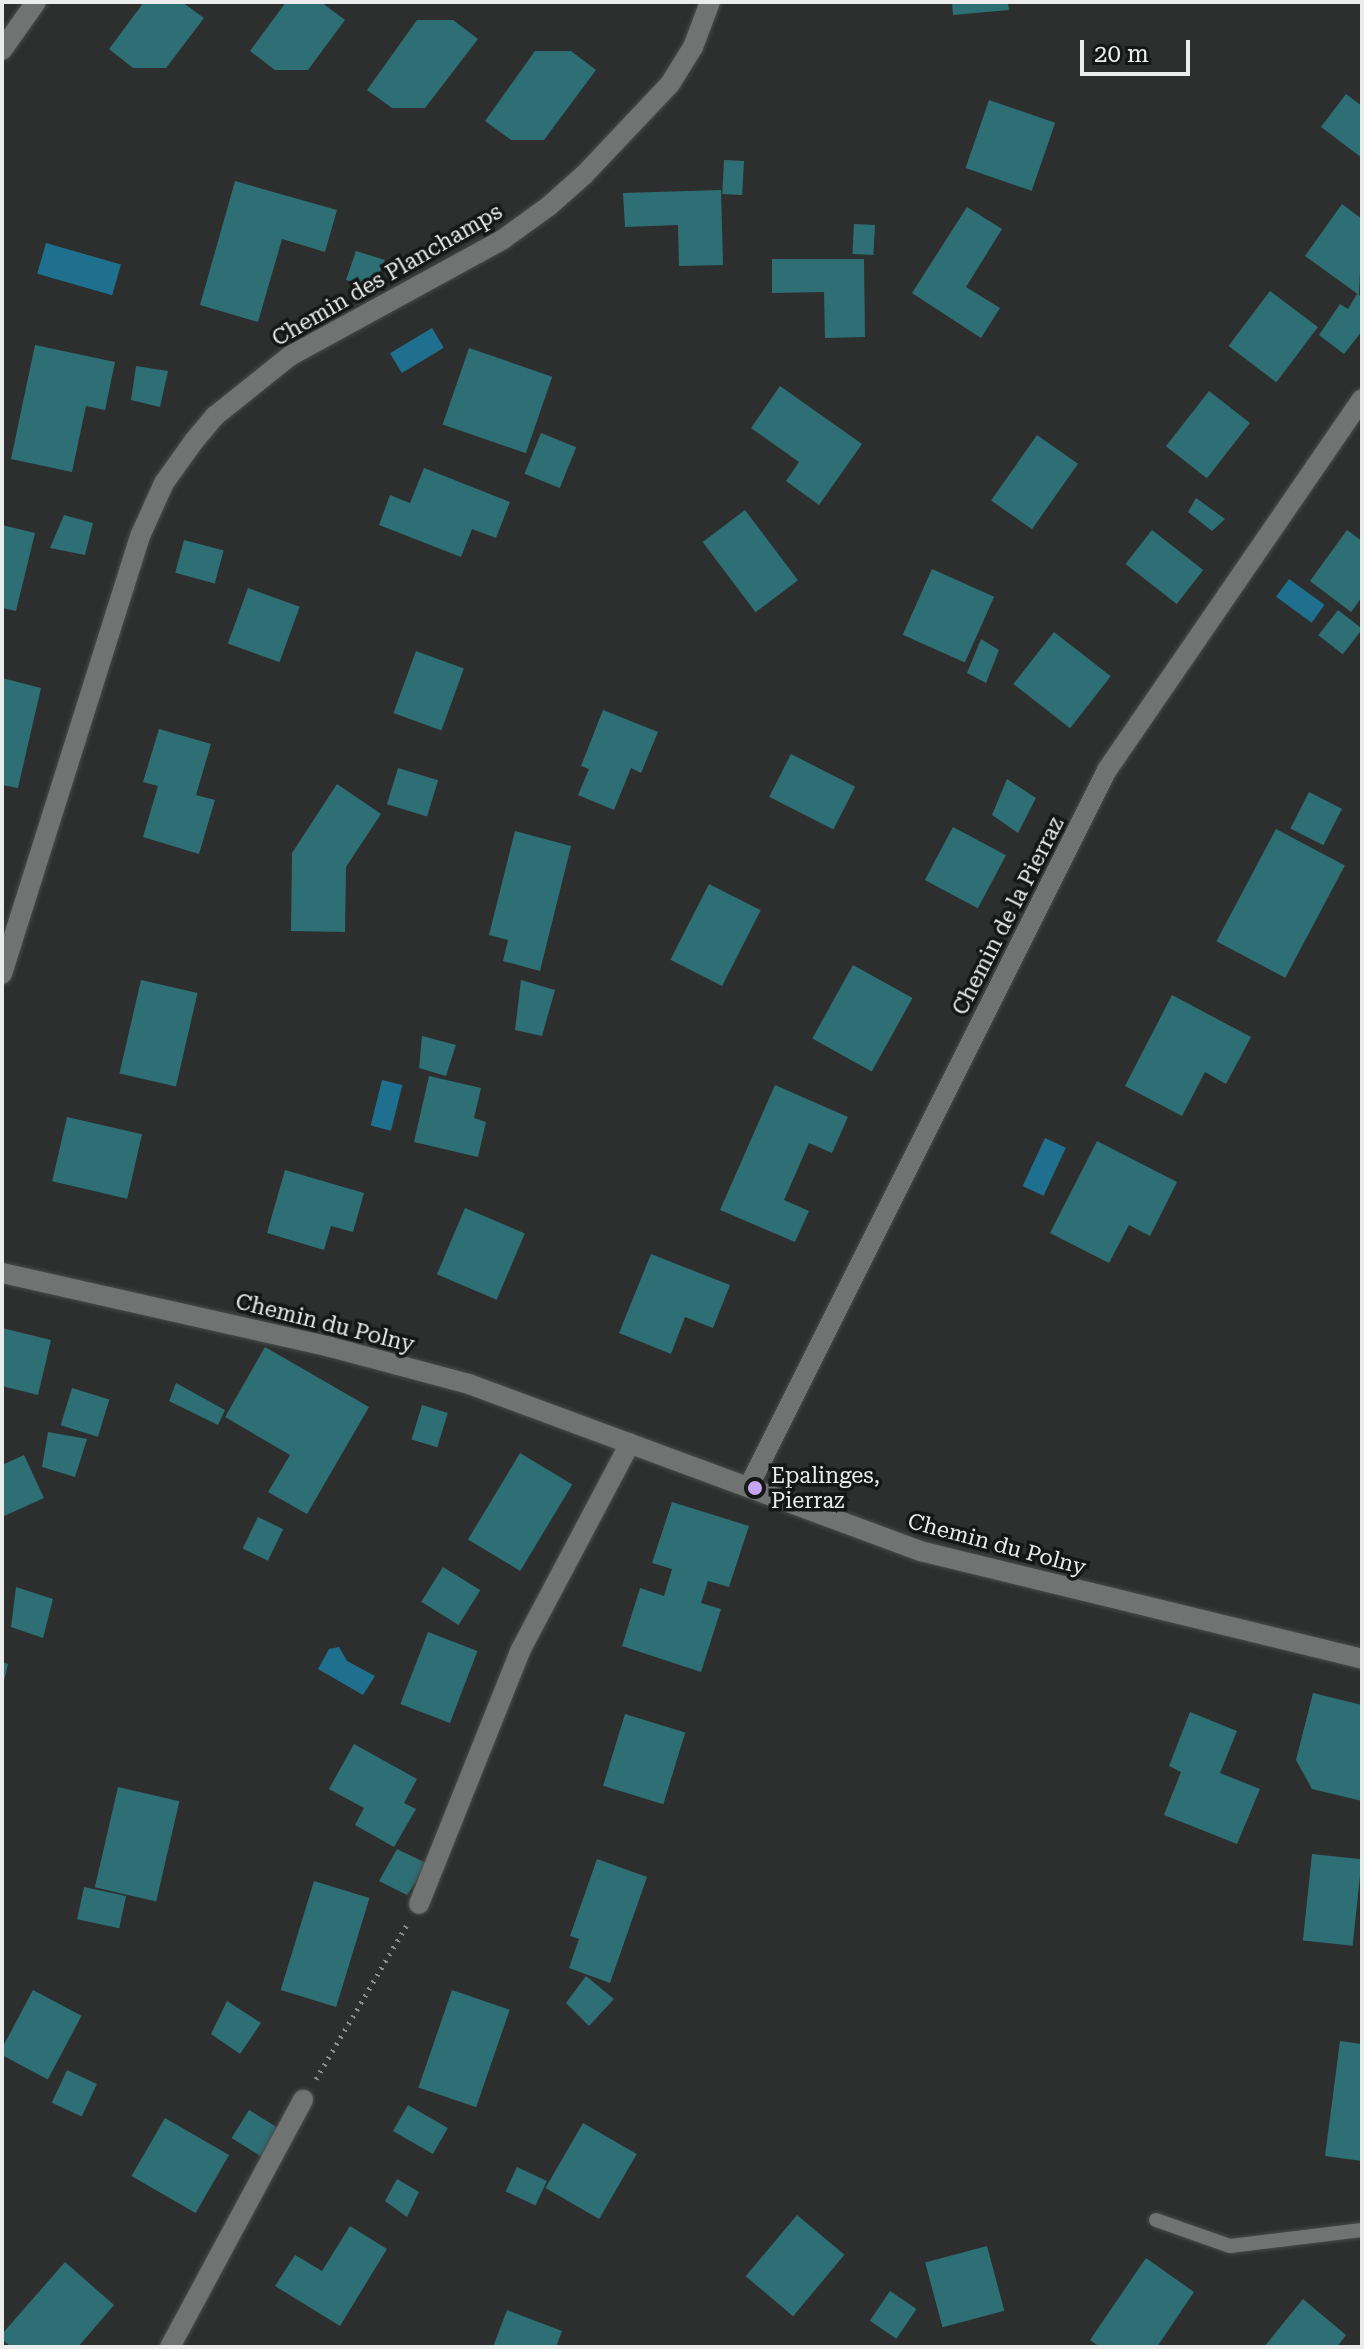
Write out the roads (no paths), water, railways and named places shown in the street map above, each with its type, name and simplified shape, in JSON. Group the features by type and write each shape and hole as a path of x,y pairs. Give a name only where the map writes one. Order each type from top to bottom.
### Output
{"street":[{"path":"2,50 36,2"},
{"name":"Chemin des Planchamps","path":"2,974 141,534 164,483 194,441 215,416 290,356 502,240 549,206 584,175 670,84 693,47 710,2"},
{"name":"Chemin de la Pierraz","path":"749,1486 1107,770 1362,399"},
{"name":"Chemin du Polny","path":"2,1273 330,1347 469,1384 920,1551 1362,1659"},
{"path":"419,1904 520,1651 630,1443"},
{"path":"170,2347 303,2100"}],"lane":[{"path":"1156,2220 1230,2246 1362,2230"}],"water":[{"path":"46,243 121,264 112,295 37,274"},
{"path":"432,328 444,348 402,373 390,353"},
{"path":"1289,579 1325,605 1312,623 1276,597"},
{"path":"382,1080 402,1085 391,1131 371,1126"},
{"path":"1045,1138 1066,1148 1043,1196 1023,1186"},
{"path":"339,1647 347,1661 375,1676 363,1695 318,1669 329,1649"}],"place":[{"name":"Epalinges, Pierraz","path":"755,1488"}]}
